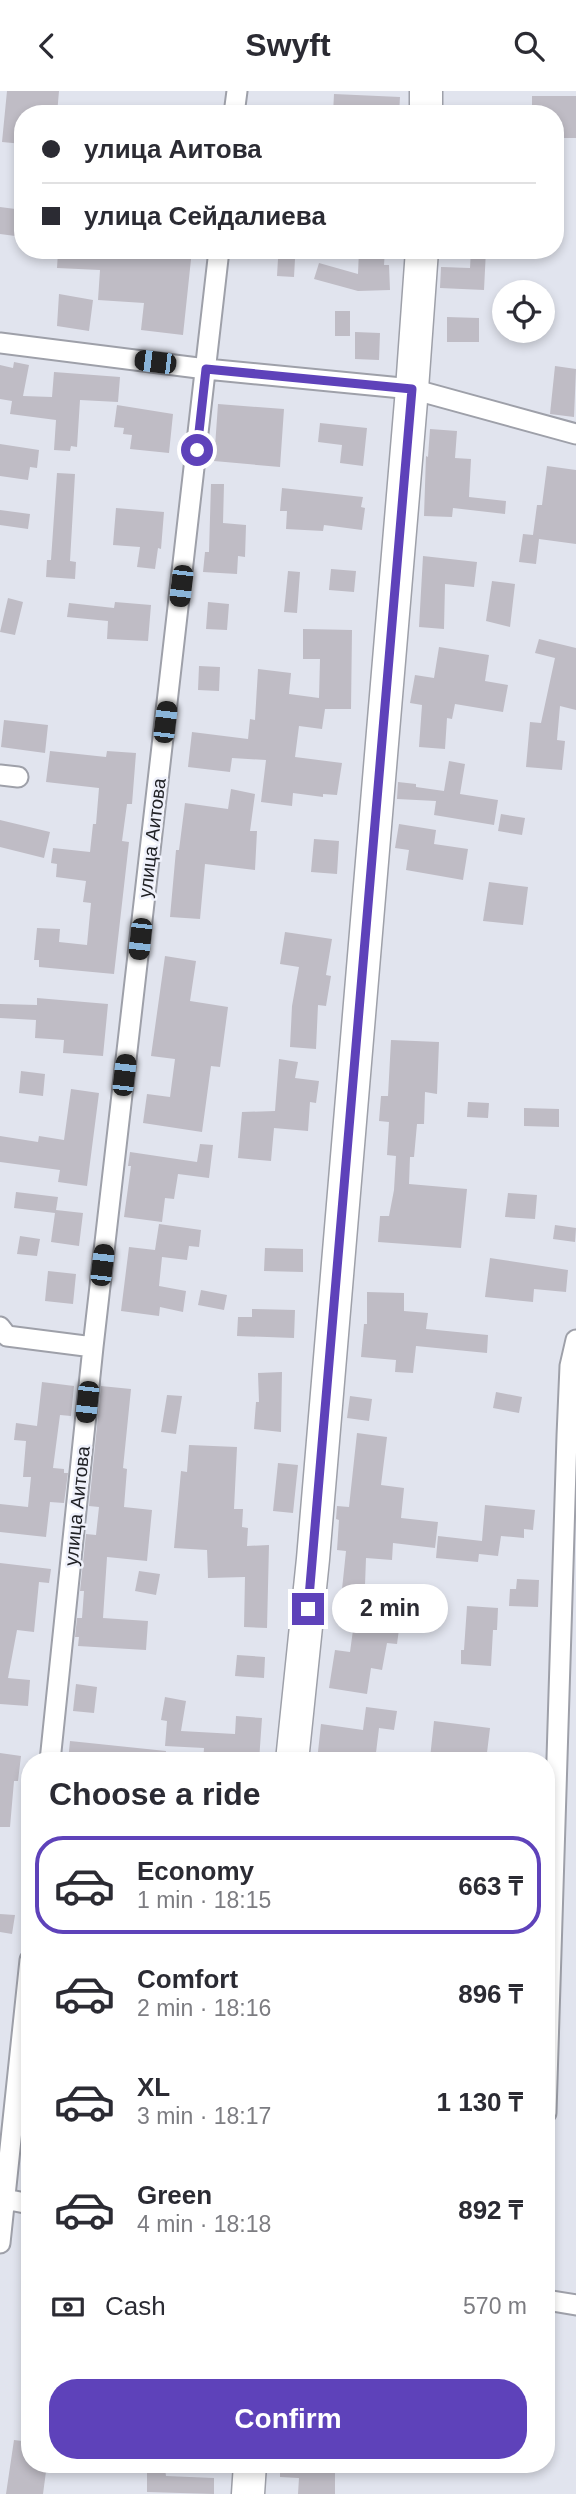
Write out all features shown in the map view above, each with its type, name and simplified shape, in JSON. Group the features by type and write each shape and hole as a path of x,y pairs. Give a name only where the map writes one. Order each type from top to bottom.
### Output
{"main road":[{"path":"293,1752 317,1517 421,259"},
{"path":"248,2494 249,2473"}],"street":[{"name":"улица Аитова","path":"51,1752 93,1347 218,259"},
{"path":"0,343 206,369 412,389 576,434"},
{"path":"0,1327 7,1336 93,1347"},
{"path":"555,1899 571,1519 570,1366 576,1340"},
{"path":"0,2243 21,2040"},
{"path":"3,2199 21,2202"},
{"path":"555,2302 576,2305"}],"building":[{"path":"7,91 59,91 58,105 14,105 14,143 2,142"},
{"path":"334,94 400,97 400,105 333,105"},
{"path":"532,96 576,96 576,138 564,138 564,105 532,105"},
{"path":"0,207 14,209 14,236 0,234"},
{"path":"58,259 191,259 183,335 141,330 144,303 98,300 100,270 57,268"},
{"path":"278,259 295,259 294,277 277,276"},
{"path":"359,259 384,259 384,265 389,265 390,290 358,291 314,279 319,263 358,274"},
{"path":"470,259 486,259 484,290 440,288 441,267 470,268"},
{"path":"59,294 93,300 89,331 57,326"},
{"path":"335,311 350,311 350,336 335,336"},
{"path":"447,317 479,318 479,342 447,342"},
{"path":"355,332 380,333 379,360 355,359"},
{"path":"14,362 29,365 23,396 52,397 54,372 120,377 118,402 80,400 77,447 71,446 70,451 54,450 56,420 10,414 12,401 0,399 0,365 13,368"},
{"path":"555,366 576,369 574,417 550,414"},
{"path":"218,404 284,409 280,467 214,461"},
{"path":"117,405 173,414 169,453 130,449 132,435 123,434 124,428 114,427"},
{"path":"320,423 367,428 363,466 340,463 342,445 318,442"},
{"path":"430,429 457,431 455,458 471,459 469,497 506,501 505,514 453,508 452,517 424,516 426,456 428,457"},
{"path":"0,444 39,450 37,468 30,467 28,480 0,476"},
{"path":"547,466 576,470 576,544 539,539 536,564 519,562 523,534 533,535 537,505 542,505"},
{"path":"57,473 75,474 70,561 76,562 75,579 46,577 47,560 51,560"},
{"path":"211,484 224,484 223,523 246,525 245,557 238,556 237,574 203,572 205,552 209,552"},
{"path":"282,488 363,497 361,507 365,508 362,530 324,525 323,531 286,529 287,511 280,511"},
{"path":"116,508 164,512 161,549 158,548 155,569 137,567 140,547 113,545"},
{"path":"0,510 30,514 28,529 0,525"},
{"path":"423,556 477,562 474,587 445,584 444,629 419,627"},
{"path":"331,569 356,571 354,592 329,590"},
{"path":"288,571 300,572 297,613 284,612"},
{"path":"492,581 515,584 510,627 486,621"},
{"path":"8,598 23,602 15,635 0,632"},
{"path":"115,602 151,605 148,641 107,639 108,621 67,617 69,603 114,608"},
{"path":"208,602 229,604 227,630 206,629"},
{"path":"303,629 352,630 351,709 325,709 322,729 299,726 295,757 342,763 337,795 323,794 323,797 293,793 292,806 261,802 266,760 232,758 230,772 188,767 192,732 248,739 250,719 255,720 258,669 291,673 289,694 319,698 320,659 303,659"},
{"path":"539,639 576,648 576,710 560,706 557,740 565,741 562,770 526,767 530,722 541,723 555,658 535,653"},
{"path":"439,647 489,655 485,681 508,685 503,712 455,704 452,719 447,718 445,749 419,747 422,705 410,703 415,675 434,678"},
{"path":"199,666 220,667 219,691 198,690"},
{"path":"4,720 48,725 45,753 1,747"},
{"path":"50,751 106,757 107,751 136,753 132,804 127,804 122,841 129,842 114,974 39,967 39,960 34,960 37,928 60,929 59,942 87,945 91,903 83,902 86,881 56,877 57,864 51,863 53,848 90,852 99,788 46,782"},
{"path":"449,761 465,764 460,794 498,800 494,825 434,815 436,801 397,799 398,782 444,791"},
{"path":"231,789 255,794 250,831 257,831 255,870 205,864 200,919 170,917 176,850 179,850 185,803 228,809"},
{"path":"501,814 525,818 522,835 498,831"},
{"path":"0,820 50,832 44,858 0,847"},
{"path":"399,824 436,830 434,844 468,849 463,880 406,870 409,850 395,848"},
{"path":"314,839 339,841 337,874 311,872"},
{"path":"489,882 528,887 523,925 483,921"},
{"path":"285,932 332,939 326,975 331,976 326,1006 318,1005 316,1049 290,1047 292,1006 299,967 280,964"},
{"path":"165,956 196,961 190,1001 228,1007 220,1067 211,1066 202,1132 143,1123 147,1094 170,1097 175,1059 151,1056"},
{"path":"37,998 108,1004 103,1056 63,1053 64,1040 35,1038 36,1020 0,1018 0,1004 37,1005"},
{"path":"391,1040 439,1042 437,1094 425,1092 424,1124 417,1124 414,1157 410,1157 409,1184 467,1189 461,1248 378,1242 380,1216 389,1216 394,1190 396,1156 387,1155 389,1122 379,1121 381,1096 388,1096"},
{"path":"279,1059 298,1062 295,1078 319,1081 316,1103 310,1102 308,1131 274,1128 271,1161 238,1158 242,1112 275,1111"},
{"path":"21,1071 45,1074 43,1096 19,1093"},
{"path":"71,1089 99,1093 87,1186 58,1182 60,1170 0,1162 0,1136 38,1142 39,1136 64,1140"},
{"path":"468,1102 489,1103 488,1118 467,1117"},
{"path":"524,1108 559,1109 559,1127 524,1126"},
{"path":"200,1144 213,1145 209,1178 178,1174 174,1199 165,1198 162,1222 124,1217 131,1166 128,1166 130,1152 197,1162"},
{"path":"16,1192 58,1197 56,1210 83,1213 79,1246 51,1242 55,1213 14,1208"},
{"path":"508,1193 537,1195 535,1219 505,1217"},
{"path":"159,1224 201,1230 199,1247 189,1246 187,1260 162,1257 159,1286 186,1291 183,1312 160,1307 159,1316 121,1311 129,1247 155,1250"},
{"path":"555,1225 576,1228 575,1242 553,1239"},
{"path":"20,1236 40,1239 37,1256 17,1254"},
{"path":"265,1248 303,1249 303,1272 264,1271"},
{"path":"490,1258 568,1270 566,1292 534,1289 533,1302 485,1297"},
{"path":"48,1271 76,1274 73,1304 45,1301"},
{"path":"201,1290 227,1295 224,1310 198,1305"},
{"path":"367,1292 404,1293 404,1311 428,1313 426,1329 488,1335 487,1353 416,1346 413,1373 395,1372 396,1360 361,1357 364,1324 367,1324"},
{"path":"252,1309 295,1310 294,1338 237,1336 238,1317 252,1317"},
{"path":"282,1372 281,1432 254,1429 256,1402 259,1402 258,1373"},
{"path":"42,1382 74,1386 71,1416 60,1415 53,1468 64,1469 64,1473 68,1473 64,1503 50,1502 46,1537 0,1532 0,1504 28,1507 31,1477 23,1477 26,1441 14,1440 16,1423 37,1426"},
{"path":"101,1386 131,1389 123,1468 127,1469 124,1507 152,1510 147,1561 107,1557 103,1618 148,1621 146,1650 78,1646 79,1637 75,1637 77,1618 82,1618 84,1591 80,1591 86,1534 96,1535 99,1507 89,1506"},
{"path":"496,1392 522,1397 519,1413 493,1408"},
{"path":"167,1395 182,1396 176,1434 161,1432"},
{"path":"350,1396 372,1399 369,1421 347,1418"},
{"path":"357,1433 387,1437 381,1485 404,1488 401,1518 438,1522 435,1548 393,1543 392,1560 366,1558 365,1585 400,1587 397,1644 387,1643 382,1670 371,1668 367,1694 329,1688 335,1650 350,1652 356,1608 349,1608 350,1600 341,1599 346,1551 337,1550 339,1520 336,1519 337,1506 349,1507"},
{"path":"189,1445 237,1447 234,1509 243,1509 242,1527 248,1528 247,1546 269,1545 267,1628 244,1627 245,1577 208,1578 207,1550 174,1548 181,1471 187,1472"},
{"path":"278,1463 298,1465 293,1513 273,1511"},
{"path":"485,1505 535,1510 533,1530 524,1529 524,1538 501,1536 498,1556 479,1554 478,1562 436,1558 438,1536 482,1541"},
{"path":"0,1563 51,1569 49,1583 39,1582 34,1632 17,1630 8,1678 30,1680 28,1706 0,1704"},
{"path":"139,1571 160,1574 156,1595 135,1591"},
{"path":"517,1579 539,1580 538,1607 509,1606 510,1589 516,1589"},
{"path":"467,1606 498,1608 497,1630 493,1630 491,1666 461,1664"},
{"path":"237,1655 265,1657 264,1678 235,1676"},
{"path":"76,1684 97,1687 94,1713 73,1711"},
{"path":"165,1697 186,1701 181,1731 235,1734 236,1716 262,1718 260,1752 204,1752 204,1748 165,1746 167,1721 161,1720"},
{"path":"366,1707 397,1711 394,1730 379,1728 376,1752 318,1752 321,1724 363,1730"},
{"path":"434,1721 490,1728 487,1752 431,1752"},
{"path":"70,1741 166,1751 166,1752 69,1752"},
{"path":"0,1753 21,1756 18,1781 14,1781 10,1827 0,1827"},
{"path":"0,1914 15,1915 12,1934 0,1932"},
{"path":"14,2440 21,2441 21,2473 46,2473 43,2494 6,2494"},
{"path":"147,2473 214,2478 214,2494 147,2492"},
{"path":"280,2473 335,2473 335,2494 298,2494 299,2478 280,2477"}],"route":[{"path":"197,450 206,369 412,389 308,1609"}]}
